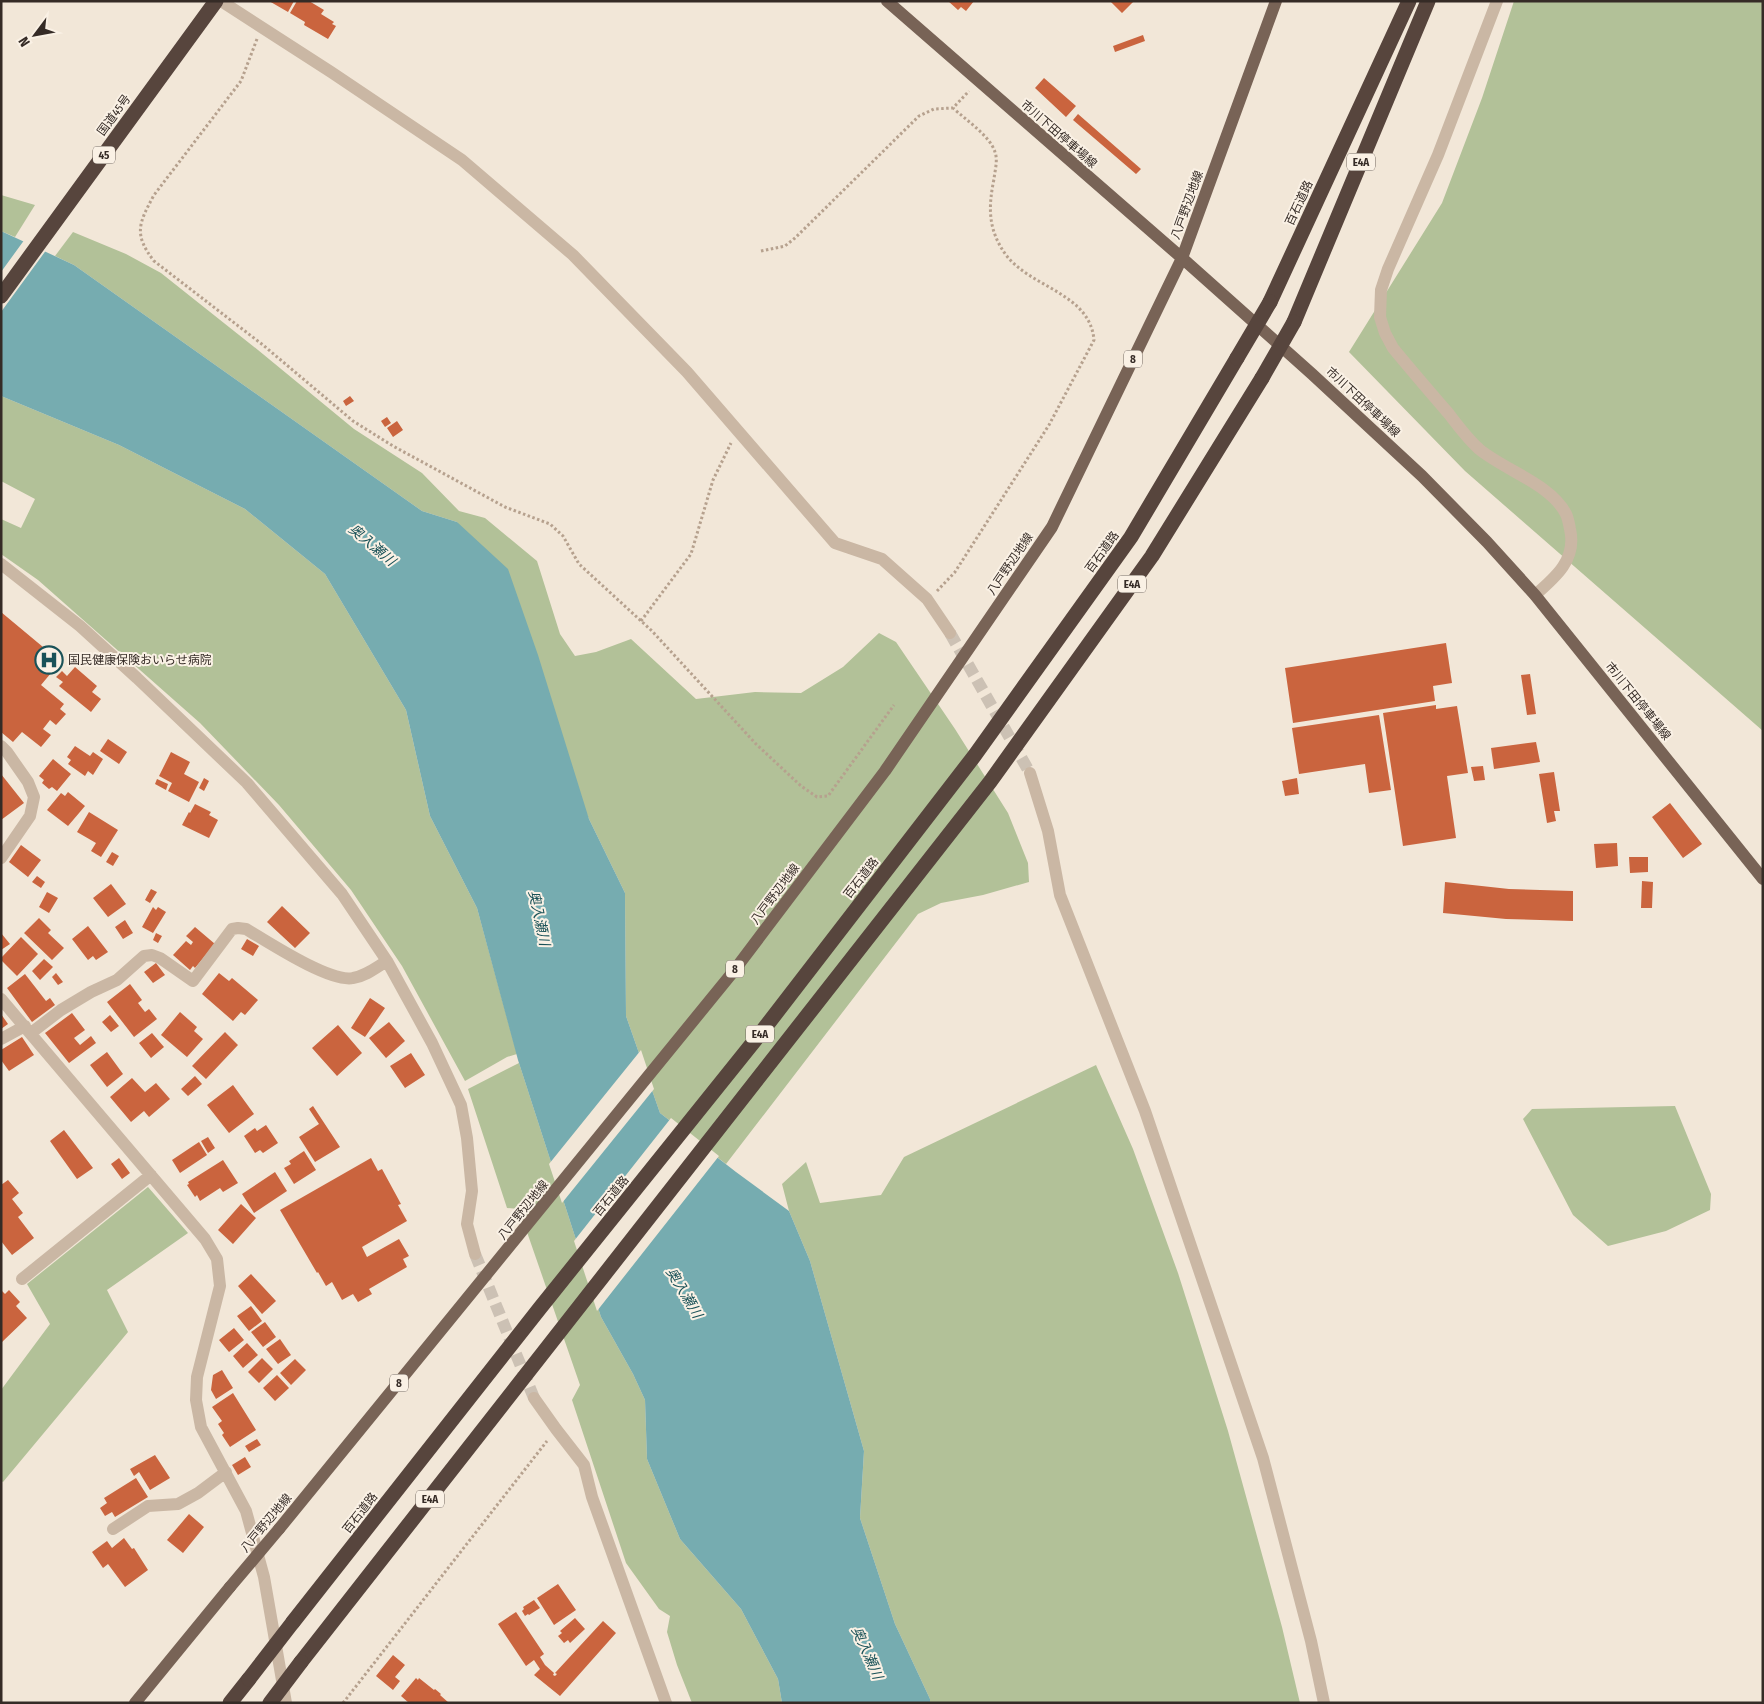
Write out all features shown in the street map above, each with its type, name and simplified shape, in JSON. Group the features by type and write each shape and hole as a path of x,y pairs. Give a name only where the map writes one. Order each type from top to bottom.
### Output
{"highway":[{"name":"百石道路","path":"230,1703 540,1308 760,1034 974,755 1131,537 1270,302 1409,1"},
{"name":"E4A","path":"270,1703 990,782 1152,556 1262,378 1294,322 1428,1"},
{"name":"国道45号","path":"1,296 211,8"}],"main road":[{"name":"市川下田停車場線","path":"887,1 1182,258 1312,374 1422,476 1487,542 1535,595 1763,879"},
{"name":"八戸野辺地線","path":"136,1703 519,1237 733,972 885,771 1052,527 1182,258 1276,1"}],"street":[{"path":"221,1 462,160 573,255 687,372 835,543 882,559 926,599 950,632"},
{"path":"1497,1 1438,155 1388,269 1381,290 1380,317 1385,333 1393,348 1478,448 1499,464 1554,498 1566,514 1571,534 1570,552 1557,575 1535,595"},
{"path":"1,564 80,626 247,783 342,894 387,960 432,1043 461,1106 467,1138 472,1191 467,1224 476,1254"},
{"path":"1,746 28,782 34,797 30,816 1,858"},
{"path":"1030,773 1048,831 1060,894 1144,1111 1263,1458 1311,1641 1324,1703"},
{"path":"1,1039 28,1030 91,992 117,980 144,956 152,955 160,958 193,981 232,929 246,929 294,957 340,979 352,979 363,976 387,960"},
{"path":"1,999 205,1239 217,1259 220,1286 197,1377 196,1400 201,1427 246,1511 264,1577 286,1703"},
{"path":"22,1279 151,1175"},
{"path":"534,1398 584,1465 592,1497 666,1703"},
{"path":"113,1529 148,1506 178,1504 198,1493 226,1472"}],"path":[{"path":"263,28 241,81 154,195 143,215 140,234 143,247 154,262 263,345 354,421 393,446 505,507 550,524 563,536 579,564 652,631 756,744 801,786 817,797 828,796 894,705"},
{"path":"761,251 785,246 919,116 934,109 953,108 978,81"},
{"path":"926,599 942,588 955,572 1049,425 1094,340 1094,331 1078,307 1065,296 1021,269 1007,256 997,241 991,226 990,206 996,153 990,141 953,108"},
{"path":"642,621 691,554 713,480 738,430"},
{"path":"343,1703 556,1429"}],"green space":[{"path":"1514,1 1763,1 1763,731 1465,471 1349,352 1442,203 1482,98"},
{"path":"1,195 35,205 15,237 1,231"},
{"path":"73,232 126,254 161,273 354,429 422,473 459,511 485,518 537,561 560,634 575,656 596,652 631,639 696,699 755,692 801,693 843,667 879,633 896,642 955,729 1008,813 1028,863 1029,882 983,895 941,903 918,914 726,1164 660,1113 626,1016 625,893 589,819 457,522 422,511 74,265 55,256"},
{"path":"1,396 119,445 245,509 325,574 406,710 430,816 477,908 517,1054 507,1057 465,1081 402,966 351,890 279,805 200,723 38,580 1,554 1,519 21,528 35,499 1,481"},
{"path":"519,1063 601,1317 633,1374 645,1400 647,1459 680,1539 741,1609 778,1679 782,1703 692,1703 677,1665 667,1632 670,1616 659,1609 626,1563 572,1400 580,1385 519,1209 507,1208 468,1089"},
{"path":"1096,1065 1133,1149 1178,1273 1228,1431 1282,1627 1300,1703 930,1703 930,1699 895,1624 860,1518 864,1451 810,1261 789,1211 782,1184 806,1162 820,1203 881,1195 904,1157"},
{"path":"1675,1106 1711,1194 1710,1210 1666,1231 1608,1246 1573,1215 1523,1119 1532,1109"},
{"path":"148,1187 188,1233 107,1290 128,1332 3,1482 1,1481 1,1390 50,1324 27,1284"}],"water":[{"name":"奥入瀬川","path":"1,231 74,265 422,511 457,522 508,569 538,655 589,819 625,893 626,1016 660,1113 789,1211 810,1261 864,1451 860,1518 895,1624 930,1699 930,1703 782,1703 778,1679 741,1609 680,1539 647,1459 645,1400 633,1374 601,1317 518,1060 477,908 430,816 406,710 325,574 245,509 119,445 1,396"}],"pier":[{"path":"25,239 47,249 1,312 1,272"},
{"path":"641,1050 654,1089 562,1203 549,1164"},
{"path":"671,1118 719,1156 597,1311 574,1241"}],"building":[{"path":"269,1 294,1 288,12"},
{"path":"297,1 309,1 324,10 321,14 334,22 332,24 336,26 328,39 304,25 305,22 290,13"},
{"path":"948,1 974,1 966,11 961,7 958,10"},
{"path":"1110,1 1134,1 1122,13"},
{"path":"1143,35 1145,41 1115,52 1113,46"},
{"path":"1044,78 1076,106 1066,117 1035,88"},
{"path":"1078,114 1141,169 1136,174 1073,120"},
{"path":"350,396 354,401 346,406 343,401"},
{"path":"387,417 391,423 385,427 381,421"},
{"path":"397,421 403,430 393,437 387,428"},
{"path":"1,612 49,652 45,657 56,667 41,685 64,704 60,709 66,714 56,725 50,720 43,729 51,735 41,747 22,732 13,742 1,732"},
{"path":"1446,643 1452,683 1433,686 1435,701 1293,723 1285,668"},
{"path":"75,667 97,686 92,692 101,699 91,712 59,686 63,682 56,677 62,671 67,676"},
{"path":"1530,674 1536,714 1527,715 1521,675"},
{"path":"1436,705 1436,709 1457,706 1468,773 1447,776 1456,838 1403,846 1383,713"},
{"path":"1379,715 1391,790 1369,793 1365,764 1299,774 1292,728"},
{"path":"108,739 127,752 119,764 100,751"},
{"path":"1536,742 1540,762 1494,769 1491,748"},
{"path":"75,746 90,756 93,752 103,759 93,775 88,771 85,776 68,764 71,760 67,757"},
{"path":"171,752 190,762 184,774 199,782 189,802 168,791 172,783 159,776"},
{"path":"53,759 71,774 57,791 52,787 49,789 42,783 44,780 39,776"},
{"path":"1483,766 1485,780 1474,781 1471,767"},
{"path":"1554,772 1560,811 1554,811 1556,821 1547,823 1539,774"},
{"path":"1,774 24,803 1,820"},
{"path":"204,778 209,781 204,791 199,788"},
{"path":"1297,778 1299,794 1285,796 1282,781"},
{"path":"157,779 168,784 166,790 155,784"},
{"path":"68,792 85,806 68,826 47,810 61,793 65,796"},
{"path":"1670,803 1702,844 1683,858 1652,817"},
{"path":"195,804 211,812 209,815 218,820 209,838 182,825"},
{"path":"89,812 118,830 101,857 91,851 96,843 77,832"},
{"path":"1617,843 1618,866 1596,868 1594,844"},
{"path":"21,845 41,860 28,877 9,862"},
{"path":"112,852 119,856 113,866 106,862"},
{"path":"1629,857 1648,857 1648,872 1630,873"},
{"path":"37,876 45,882 41,888 32,882"},
{"path":"1642,881 1653,882 1652,908 1641,908"},
{"path":"1445,882 1509,889 1573,891 1573,921 1506,919 1443,913"},
{"path":"111,884 126,904 108,917 93,898"},
{"path":"151,889 157,892 150,903 145,900"},
{"path":"47,892 58,898 49,913 39,907"},
{"path":"282,906 310,933 295,948 267,922"},
{"path":"153,907 156,910 158,907 166,912 153,933 142,927"},
{"path":"39,918 51,930 48,933 64,948 52,960 24,933"},
{"path":"125,920 133,933 123,939 115,927"},
{"path":"88,926 108,952 96,960 93,956 88,960 72,939"},
{"path":"195,927 215,944 195,968 193,966 190,970 173,955 186,941 191,945 193,942 186,936"},
{"path":"1,933 10,944 1,950"},
{"path":"156,933 162,936 158,943 153,940"},
{"path":"21,937 38,954 17,976 1,958"},
{"path":"247,939 259,946 253,956 241,949"},
{"path":"44,959 53,967 40,980 32,971"},
{"path":"156,963 165,975 153,983 144,972"},
{"path":"56,973 63,982 58,985 52,977"},
{"path":"219,973 229,981 232,978 258,1000 245,1015 241,1012 233,1021 202,994"},
{"path":"25,974 46,1001 50,998 55,1005 32,1022 7,988"},
{"path":"130,984 142,1000 138,1003 145,1012 149,1009 157,1019 134,1037 107,1002"},
{"path":"370,998 385,1008 365,1037 351,1028"},
{"path":"180,1012 197,1027 194,1031 203,1039 187,1057 161,1035"},
{"path":"72,1013 85,1030 74,1038 80,1045 91,1036 96,1043 69,1063 45,1033"},
{"path":"1,1014 8,1024 1,1029"},
{"path":"110,1015 119,1026 111,1032 102,1022"},
{"path":"389,1022 405,1041 386,1058 369,1038"},
{"path":"338,1025 362,1053 337,1076 312,1048"},
{"path":"225,1032 238,1045 206,1079 192,1066"},
{"path":"152,1033 164,1047 151,1058 139,1043"},
{"path":"22,1037 34,1055 9,1071 1,1060 1,1050"},
{"path":"107,1052 123,1074 107,1087 90,1065"},
{"path":"411,1053 425,1075 405,1088 390,1066"},
{"path":"195,1076 202,1084 188,1096 181,1089"},
{"path":"132,1078 145,1092 156,1083 170,1099 149,1117 144,1111 131,1122 110,1097"},
{"path":"233,1085 254,1114 229,1133 207,1105"},
{"path":"313,1106 340,1147 315,1162 299,1137 319,1124 309,1109"},
{"path":"266,1125 278,1143 263,1153 260,1150 255,1153 244,1136 255,1128 257,1131"},
{"path":"64,1130 93,1168 77,1179 50,1141"},
{"path":"208,1137 215,1148 208,1153 201,1141"},
{"path":"199,1142 207,1155 180,1173 172,1160"},
{"path":"304,1151 316,1170 294,1184 284,1168 291,1164 289,1161"},
{"path":"119,1158 130,1173 122,1179 111,1164"},
{"path":"371,1158 378,1171 382,1169 401,1204 398,1205 407,1221 362,1247 367,1257 399,1239 409,1256 403,1259 407,1267 369,1289 372,1294 358,1302 353,1294 342,1300 332,1282 326,1286 317,1273 280,1210"},
{"path":"223,1160 238,1183 223,1192 220,1188 200,1201 187,1185 189,1184 188,1182"},
{"path":"275,1172 287,1191 254,1213 242,1194"},
{"path":"8,1180 19,1193 12,1199 23,1213 18,1217 34,1238 12,1255 1,1241 1,1185"},
{"path":"241,1204 256,1218 233,1244 218,1230"},
{"path":"251,1274 276,1301 262,1314 238,1286"},
{"path":"1,1290 5,1294 9,1290 20,1302 16,1306 27,1318 1,1343"},
{"path":"251,1306 262,1321 249,1331 237,1316"},
{"path":"265,1322 276,1337 263,1347 251,1332"},
{"path":"234,1328 244,1340 229,1352 219,1340"},
{"path":"280,1339 291,1355 278,1364 266,1349"},
{"path":"247,1343 258,1355 243,1368 233,1356"},
{"path":"262,1358 273,1369 259,1383 248,1372"},
{"path":"295,1359 306,1370 291,1385 280,1373"},
{"path":"222,1370 233,1388 216,1399 211,1390 213,1375"},
{"path":"277,1375 289,1388 275,1401 263,1388"},
{"path":"233,1393 256,1430 230,1447 222,1435 224,1433 218,1424 222,1421 212,1407"},
{"path":"257,1439 261,1445 249,1452 245,1446"},
{"path":"155,1455 170,1478 150,1490 139,1472 134,1476 130,1469"},
{"path":"245,1457 251,1467 238,1475 232,1465"},
{"path":"136,1478 148,1497 115,1517 112,1512 105,1516 100,1508 107,1503 104,1498"},
{"path":"189,1514 204,1527 183,1553 167,1540"},
{"path":"124,1538 132,1549 134,1548 148,1570 125,1587 108,1564 103,1568 92,1552 107,1541 112,1548"},
{"path":"558,1584 576,1610 554,1625 537,1598"},
{"path":"534,1600 540,1608 525,1616 522,1611 523,1607"},
{"path":"516,1612 544,1654 540,1657 555,1676 557,1674 555,1673 603,1621 616,1633 560,1696 534,1675 540,1669 534,1660 526,1666 498,1624"},
{"path":"575,1618 585,1629 570,1643 568,1640 564,1643 558,1636 562,1633 560,1631"},
{"path":"393,1655 405,1665 395,1677 400,1681 393,1690 376,1676"},
{"path":"416,1678 418,1680 419,1678 435,1689 449,1703 409,1703 401,1696"}],"tunnel":[{"path":"950,633 1030,773"},
{"path":"475,1254 534,1398"}],"place":[{"name":"国民健康保険おいらせ病院","path":"49,660"}]}
